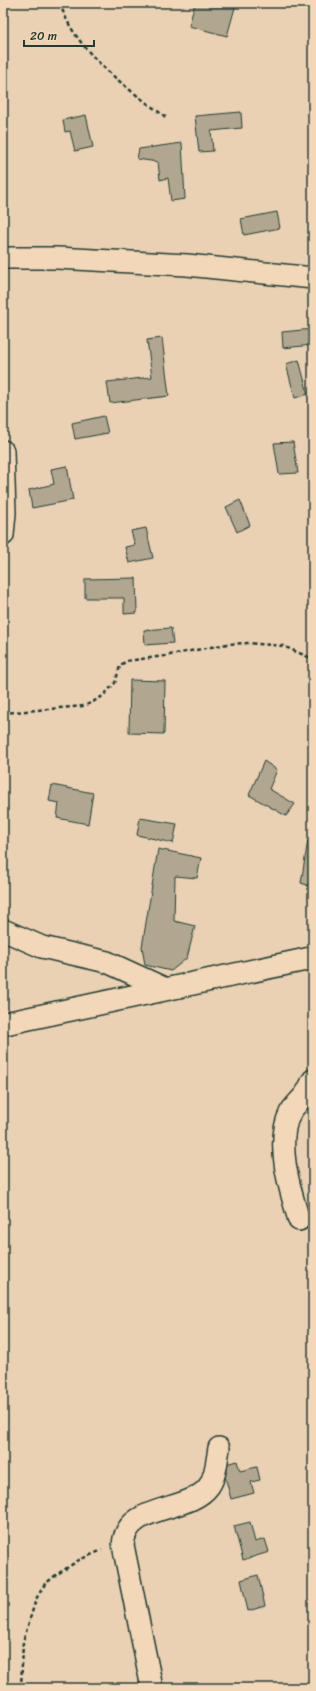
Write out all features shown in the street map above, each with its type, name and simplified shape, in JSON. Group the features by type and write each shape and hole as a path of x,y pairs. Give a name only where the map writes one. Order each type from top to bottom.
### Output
{"street":[{"path":"3,258 57,258 187,265 313,278"},
{"path":"3,451 5,513 3,535"},
{"path":"3,930 42,947 107,962 166,989"},
{"path":"3,1024 313,958"},
{"path":"299,1220 288,1181 284,1144 290,1114 305,1096 313,1080"},
{"path":"152,1688 122,1545 125,1533 136,1520 142,1516 185,1501 198,1495 209,1486 213,1476 219,1448"}],"path":[{"path":"60,3 67,22 93,55 117,79 167,118"},
{"path":"3,713 83,706 91,703 103,696 115,683 120,666 126,661 165,656 227,644 248,643 283,646 313,659"},
{"path":"21,1688 23,1642 36,1599 45,1584 79,1560 100,1550 122,1545"}],"building":[{"path":"195,3 236,4 227,36 189,26"},
{"path":"241,112 242,128 211,131 213,151 199,152 195,116"},
{"path":"86,115 93,147 75,151 70,131 65,132 63,120"},
{"path":"182,143 185,199 171,201 168,178 160,180 158,162 137,159 139,149"},
{"path":"277,212 280,228 244,235 241,219"},
{"path":"313,329 313,345 283,348 282,332"},
{"path":"162,338 169,396 110,403 107,382 152,377 147,340"},
{"path":"299,360 308,394 295,398 286,364"},
{"path":"104,416 108,433 75,439 72,423"},
{"path":"293,442 298,473 279,474 274,443"},
{"path":"67,466 73,500 32,508 29,490 54,484 51,469"},
{"path":"240,500 250,525 237,532 226,507"},
{"path":"146,528 153,558 129,563 125,547 135,545 131,531"},
{"path":"136,578 137,613 124,614 124,598 85,598 85,579"},
{"path":"171,628 173,643 145,645 144,630"},
{"path":"130,680 165,681 164,734 129,733"},
{"path":"264,761 277,770 269,789 295,804 286,816 249,795"},
{"path":"52,785 93,793 88,824 57,818 59,803 49,801"},
{"path":"140,818 177,824 173,843 137,835"},
{"path":"308,840 313,841 313,887 301,883"},
{"path":"158,849 201,858 197,878 175,876 174,921 195,926 187,958 171,971 145,965 142,947"},
{"path":"237,1461 240,1471 257,1467 260,1480 251,1482 254,1493 231,1499 222,1465"},
{"path":"250,1522 255,1542 265,1539 269,1552 243,1560 234,1526"},
{"path":"258,1575 265,1606 248,1611 241,1580"}]}
